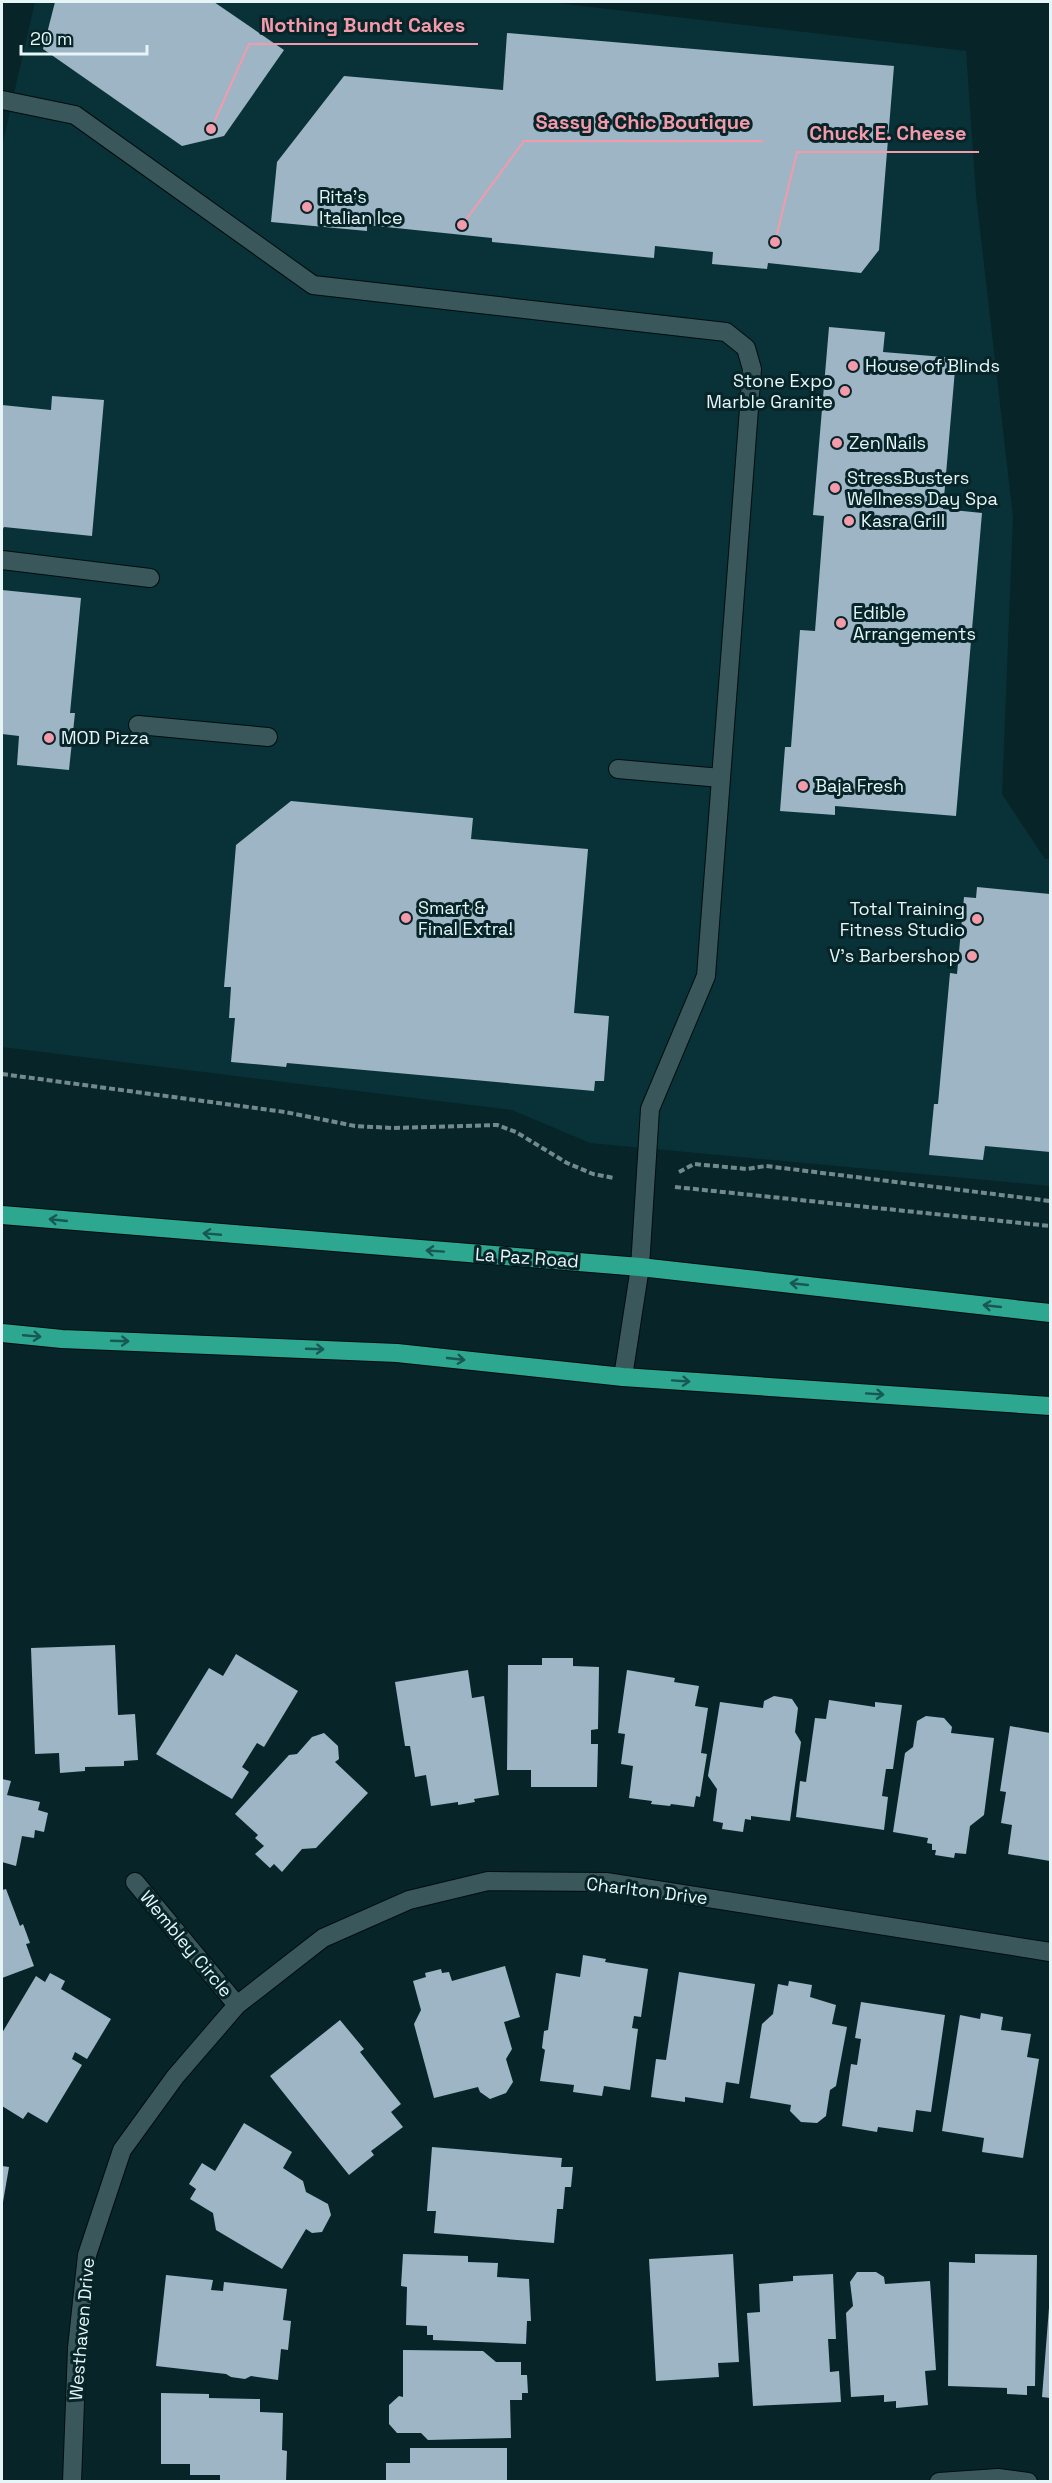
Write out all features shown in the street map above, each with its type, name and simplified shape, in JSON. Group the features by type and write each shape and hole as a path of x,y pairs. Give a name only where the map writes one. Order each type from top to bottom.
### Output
{"main road":[{"name":"La Paz Road","path":"2,1215 639,1267 1050,1313"},
{"path":"2,1334 62,1339 397,1353 623,1377 1050,1406"}],"street":[{"path":"2,100 75,115 313,285 726,332 746,348 752,369 706,976 650,1109 639,1267 623,1377"},
{"path":"2,560 150,578"},
{"path":"138,725 268,737"},
{"path":"618,769 721,778"},
{"name":"Charlton Drive","path":"237,2005 323,1938 410,1900 488,1881 606,1882 1050,1952"},
{"name":"Wembley Circle","path":"135,1882 237,2005"},
{"name":"Westhaven Drive","path":"72,2481 77,2348 87,2255 122,2150 175,2077 237,2005"},
{"path":"939,2481 998,2478 1028,2481"}],"path":[{"path":"2,1074 285,1112 355,1126 393,1128 497,1125 516,1132 567,1163 593,1174 644,1184 1050,1226"},
{"path":"677,1187 679,1170 694,1164 747,1169 766,1166 1050,1201"}],"shaded area":[{"path":"35,2 548,2 966,51 976,195 1013,517 1002,794 1045,859 1050,859 1050,1186 590,1143 512,1110 2,1047 2,146"}],"building":[{"path":"55,2 214,2 284,50 224,136 182,146 43,49"},
{"path":"507,33 894,66 879,250 861,273 768,263 767,269 712,264 713,252 655,246 654,258 492,242 492,238 367,225 367,231 271,222 277,162 344,76 503,90"},
{"path":"829,327 885,332 883,352 956,358 943,509 982,513 956,816 835,806 835,815 780,811 785,747 791,747 800,630 815,631 824,516 813,515"},
{"path":"52,396 104,400 92,536 4,527 2,531 2,405 51,410"},
{"path":"2,590 81,598 70,713 75,713 69,770 17,765 19,736 2,734"},
{"name":"Smart & Final Extra!","path":"291,801 473,818 471,839 588,849 574,1013 609,1016 604,1081 595,1081 594,1091 287,1063 286,1067 231,1062 235,1018 229,1018 231,987 224,987 236,845"},
{"path":"977,887 1050,894 1050,1152 985,1146 983,1160 929,1155 934,1104 938,1104 950,973 957,974 964,897 976,898"},
{"path":"115,1645 118,1715 135,1714 138,1760 124,1761 124,1766 85,1767 85,1771 60,1773 59,1753 35,1754 31,1648"},
{"path":"236,1654 298,1691 264,1747 257,1743 242,1767 249,1772 232,1799 156,1754 209,1668 223,1676"},
{"path":"542,1658 573,1658 573,1666 599,1667 598,1729 591,1730 591,1744 598,1744 597,1787 531,1787 531,1770 507,1770 508,1665 542,1665"},
{"path":"468,1670 472,1698 484,1696 499,1795 474,1799 475,1802 458,1805 458,1802 431,1806 426,1775 415,1777 410,1746 405,1746 395,1682"},
{"path":"627,1670 675,1678 674,1682 699,1686 695,1706 708,1708 701,1753 707,1754 700,1797 696,1796 694,1807 651,1804 652,1801 629,1798 633,1766 621,1764 625,1734 618,1733"},
{"path":"774,1696 792,1699 798,1708 795,1732 801,1742 790,1821 751,1816 751,1820 745,1819 743,1832 722,1829 723,1823 713,1821 717,1789 708,1776 720,1702 763,1708 764,1701"},
{"path":"829,1700 875,1707 875,1702 902,1705 893,1769 886,1769 882,1796 888,1797 884,1830 796,1817 800,1781 806,1782 815,1718 826,1719"},
{"path":"926,1716 944,1718 952,1727 951,1733 994,1738 984,1815 970,1826 966,1854 955,1853 954,1858 935,1855 936,1850 932,1850 932,1844 927,1843 928,1838 893,1832 905,1753 913,1747 917,1721"},
{"path":"1010,1726 1050,1733 1050,1861 1008,1854 1012,1825 1001,1823 1006,1792 1000,1791"},
{"path":"324,1733 338,1746 339,1759 335,1762 368,1793 316,1848 302,1849 282,1872 274,1864 270,1868 255,1854 264,1846 255,1838 258,1835 235,1814 289,1755 297,1754 312,1737"},
{"path":"2,1779 11,1781 7,1795 40,1802 38,1810 48,1813 44,1832 35,1830 34,1838 22,1836 16,1866 2,1862"},
{"path":"6,1889 20,1926 23,1924 30,1943 26,1944 34,1966 2,1978 2,1890"},
{"path":"583,1955 606,1959 605,1962 648,1969 641,2017 634,2016 632,2028 638,2029 630,2090 604,2086 602,2096 573,2092 574,2085 540,2081 545,2050 542,2048 544,2031 548,2030 556,1973 580,1977"},
{"path":"505,1966 520,2017 504,2022 512,2049 506,2059 513,2082 506,2093 490,2099 480,2092 478,2087 434,2098 414,2024 421,2010 413,1981 426,1977 425,1973 441,1969 442,1973 449,1972 452,1981"},
{"path":"679,1972 755,1984 739,2084 726,2082 723,2103 685,2097 685,2102 651,2097 656,2059 666,2060"},
{"path":"50,1973 65,1981 61,1989 111,2019 87,2059 75,2052 72,2059 82,2065 47,2123 28,2112 23,2119 2,2106 2,2033 36,1976 45,1982"},
{"path":"789,1981 812,1985 810,1997 836,2005 832,2024 847,2027 836,2086 830,2090 826,2116 817,2123 801,2122 790,2111 791,2105 750,2098 762,2024 773,2014 778,1984 788,1986"},
{"path":"861,2002 945,2015 931,2112 916,2110 913,2132 878,2127 877,2132 842,2126 851,2064 857,2065 861,2039 855,2038"},
{"path":"981,2013 1003,2017 1001,2030 1031,2034 1027,2057 1039,2059 1023,2158 982,2152 984,2138 942,2131 960,2015 980,2019"},
{"path":"340,2020 364,2049 360,2052 401,2104 391,2112 403,2127 371,2151 374,2155 349,2175 270,2076"},
{"path":"244,2123 292,2152 283,2168 303,2181 306,2192 328,2204 331,2215 322,2232 312,2233 306,2229 282,2269 216,2230 213,2213 190,2199 196,2189 189,2184 202,2163 215,2171"},
{"path":"432,2147 562,2158 561,2167 573,2167 571,2187 565,2187 563,2209 557,2209 554,2243 434,2233 436,2211 427,2211"},
{"path":"2,2166 9,2167 3,2202 2,2202"},
{"path":"403,2254 468,2256 468,2262 498,2263 497,2277 529,2279 531,2321 527,2321 526,2344 433,2340 433,2335 427,2335 427,2326 406,2325 407,2287 401,2286"},
{"path":"733,2254 739,2362 718,2363 719,2377 656,2381 649,2259"},
{"path":"975,2254 1037,2255 1035,2386 1027,2386 1027,2395 1007,2394 1007,2388 948,2386 949,2262 975,2263"},
{"path":"857,2272 876,2272 884,2277 885,2284 930,2281 936,2370 925,2371 928,2405 896,2408 896,2401 884,2402 884,2395 851,2397 846,2313 853,2306 850,2282"},
{"path":"833,2274 836,2339 828,2339 830,2372 839,2371 841,2402 753,2406 747,2313 760,2312 759,2284 793,2281 793,2276"},
{"path":"166,2275 213,2280 211,2290 223,2291 224,2282 287,2289 283,2320 291,2321 288,2350 281,2349 278,2380 251,2376 245,2379 226,2374 156,2366"},
{"path":"1050,2308 1050,2398 1042,2397"},
{"path":"403,2350 483,2351 496,2362 521,2362 521,2375 527,2375 528,2393 522,2393 522,2400 510,2400 511,2438 428,2440 421,2433 397,2433 389,2424 389,2405 399,2396 403,2397"},
{"path":"161,2393 209,2394 209,2398 260,2399 260,2412 283,2413 282,2450 287,2451 286,2482 220,2482 220,2475 190,2475 190,2464 161,2464"},
{"path":"410,2448 507,2448 507,2482 386,2482 386,2463 410,2463"}],"place":[{"name":"Nothing Bundt Cakes","path":"211,129"},
{"name":"Rita's Italian Ice","path":"307,207"},
{"name":"Sassy & Chic Boutique","path":"462,225"},
{"name":"Chuck E. Cheese","path":"775,242"},
{"name":"House of Blinds","path":"853,366"},
{"name":"Stone Expo Marble Granite","path":"845,391"},
{"name":"Zen Nails","path":"837,443"},
{"name":"StressBusters Wellness Day Spa","path":"835,488"},
{"name":"Kasra Grill","path":"849,521"},
{"name":"Edible Arrangements","path":"841,623"},
{"name":"MOD Pizza","path":"49,738"},
{"name":"Baja Fresh","path":"803,786"},
{"name":"Smart & Final Extra!","path":"406,918"},
{"name":"Total Training Fitness Studio","path":"977,919"},
{"name":"V's Barbershop","path":"972,956"}]}
